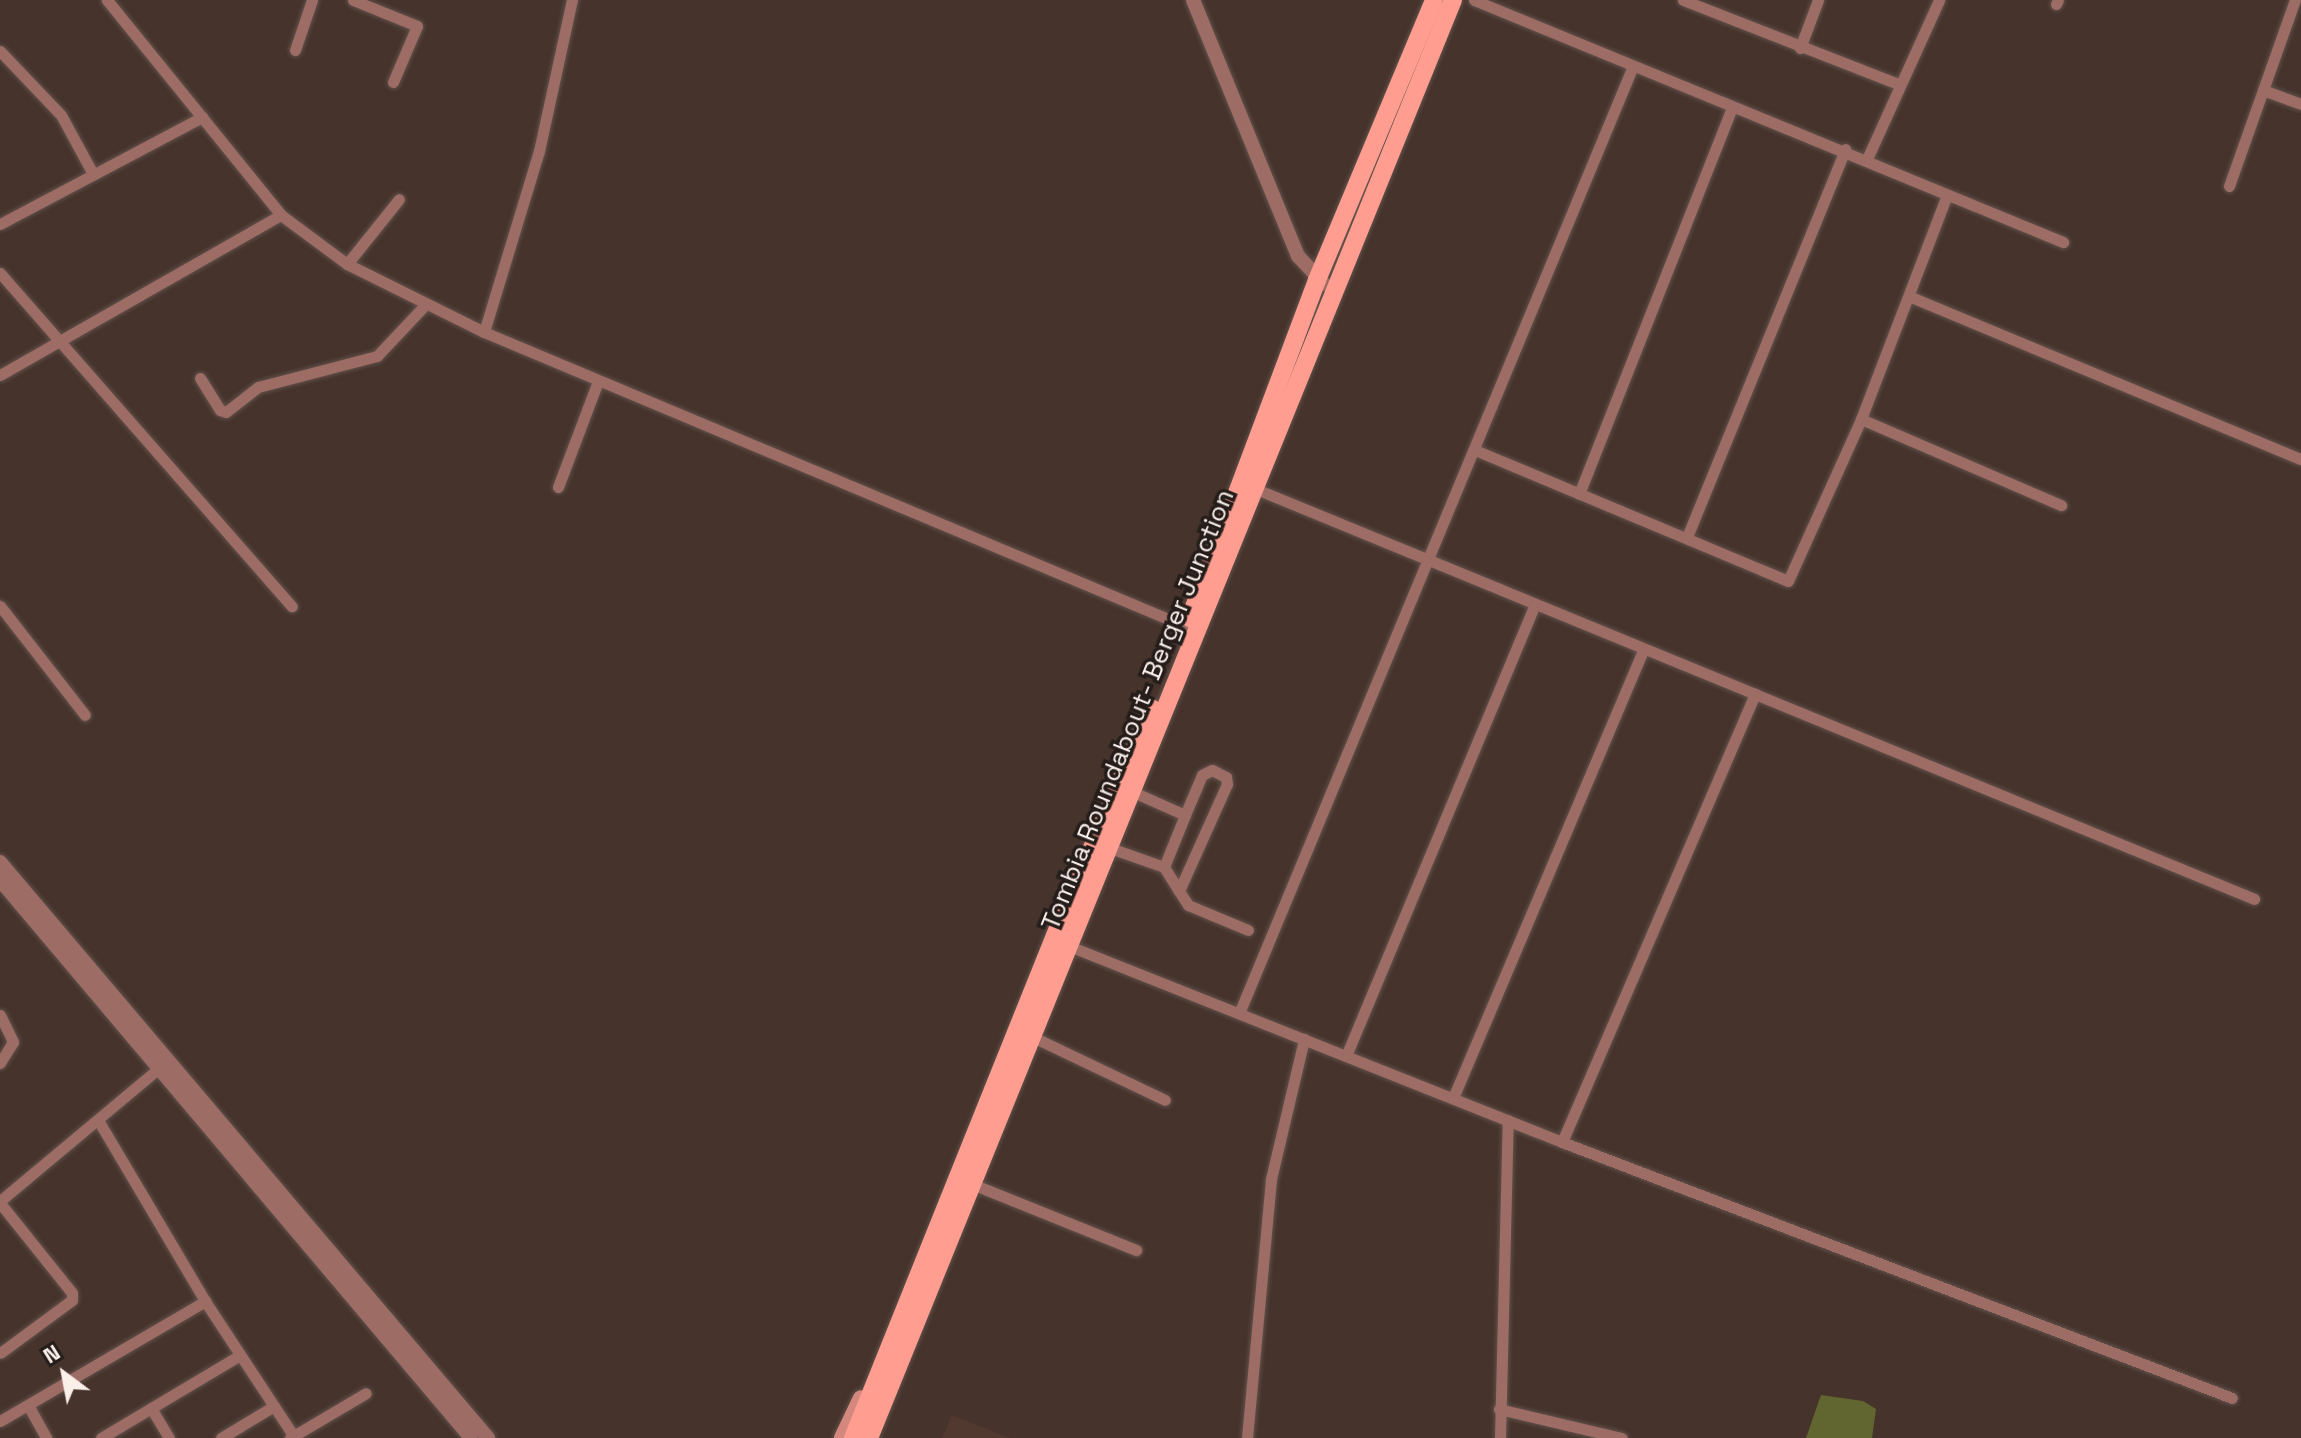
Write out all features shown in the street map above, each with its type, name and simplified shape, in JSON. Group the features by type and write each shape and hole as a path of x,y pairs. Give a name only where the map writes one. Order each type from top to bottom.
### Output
{"main road":[{"name":"Tombia Roundabout- Berger Junction","path":"866,1437 885,1360 1061,943 1187,627 1317,280 1434,0"},
{"name":"Tombia Roundabout- Berger Junction","path":"866,1437 1033,1037 1061,943 1110,848 1453,0"},
{"path":"842,1438 885,1360"}],"street":[{"path":"107,0 281,215 347,264 484,332 1187,627"},
{"path":"295,50 312,0"},
{"path":"353,0 417,26 393,82"},
{"path":"484,332 539,151 572,0"},
{"path":"1193,0 1262,178 1298,256 1317,280 1335,290"},
{"path":"1474,0 1845,149 2063,242"},
{"path":"1683,0 1706,5 1800,48 1899,84"},
{"path":"1800,48 1818,0"},
{"path":"1867,159 1939,0"},
{"path":"2229,186 2295,0"},
{"path":"0,51 61,115 93,174"},
{"path":"1240,1011 1633,66"},
{"path":"2263,90 2301,104"},
{"path":"1579,494 1733,106"},
{"path":"0,224 202,117"},
{"path":"1687,537 1845,149"},
{"path":"1475,450 1788,581 1861,419 1911,297 1947,195"},
{"path":"347,264 399,199"},
{"path":"0,375 281,215"},
{"path":"0,273 56,341 292,606"},
{"path":"1911,297 2301,459"},
{"path":"200,378 220,410 226,412 258,387 377,356 426,304"},
{"path":"558,487 598,381"},
{"path":"1861,419 2061,505"},
{"path":"1256,489 2254,899"},
{"path":"1346,1056 1535,604"},
{"path":"0,606 85,715"},
{"path":"1453,1098 1644,649"},
{"path":"1562,1142 1755,694"},
{"path":"1164,867 1205,772 1226,777 1227,784 1179,891"},
{"path":"1131,791 1185,815"},
{"path":"1110,848 1164,867 1188,905 1248,930"},
{"path":"0,862 488,1438"},
{"path":"0,880 471,1438"},
{"path":"1061,943 1240,1011 1562,1142 2232,1398"},
{"path":"0,1015 13,1042 0,1063"},
{"path":"1033,1037 1165,1100"},
{"path":"1247,1438 1271,1179 1304,1039"},
{"path":"0,1353 72,1300 72,1293 0,1202 158,1069"},
{"path":"98,1120 205,1301 293,1437 366,1393"},
{"path":"1500,1438 1508,1120"},
{"path":"972,1184 1136,1250"},
{"path":"0,1421 205,1301"},
{"path":"101,1438 240,1355"},
{"path":"28,1405 46,1438"},
{"path":"221,1438 274,1406"},
{"path":"151,1408 169,1438"},
{"path":"1499,1409 1622,1438"}],"shaded area":[{"path":"952,1415 1010,1438 942,1438"}],"green space":[{"path":"1821,1395 1863,1401 1876,1409 1872,1438 1806,1438"}]}
